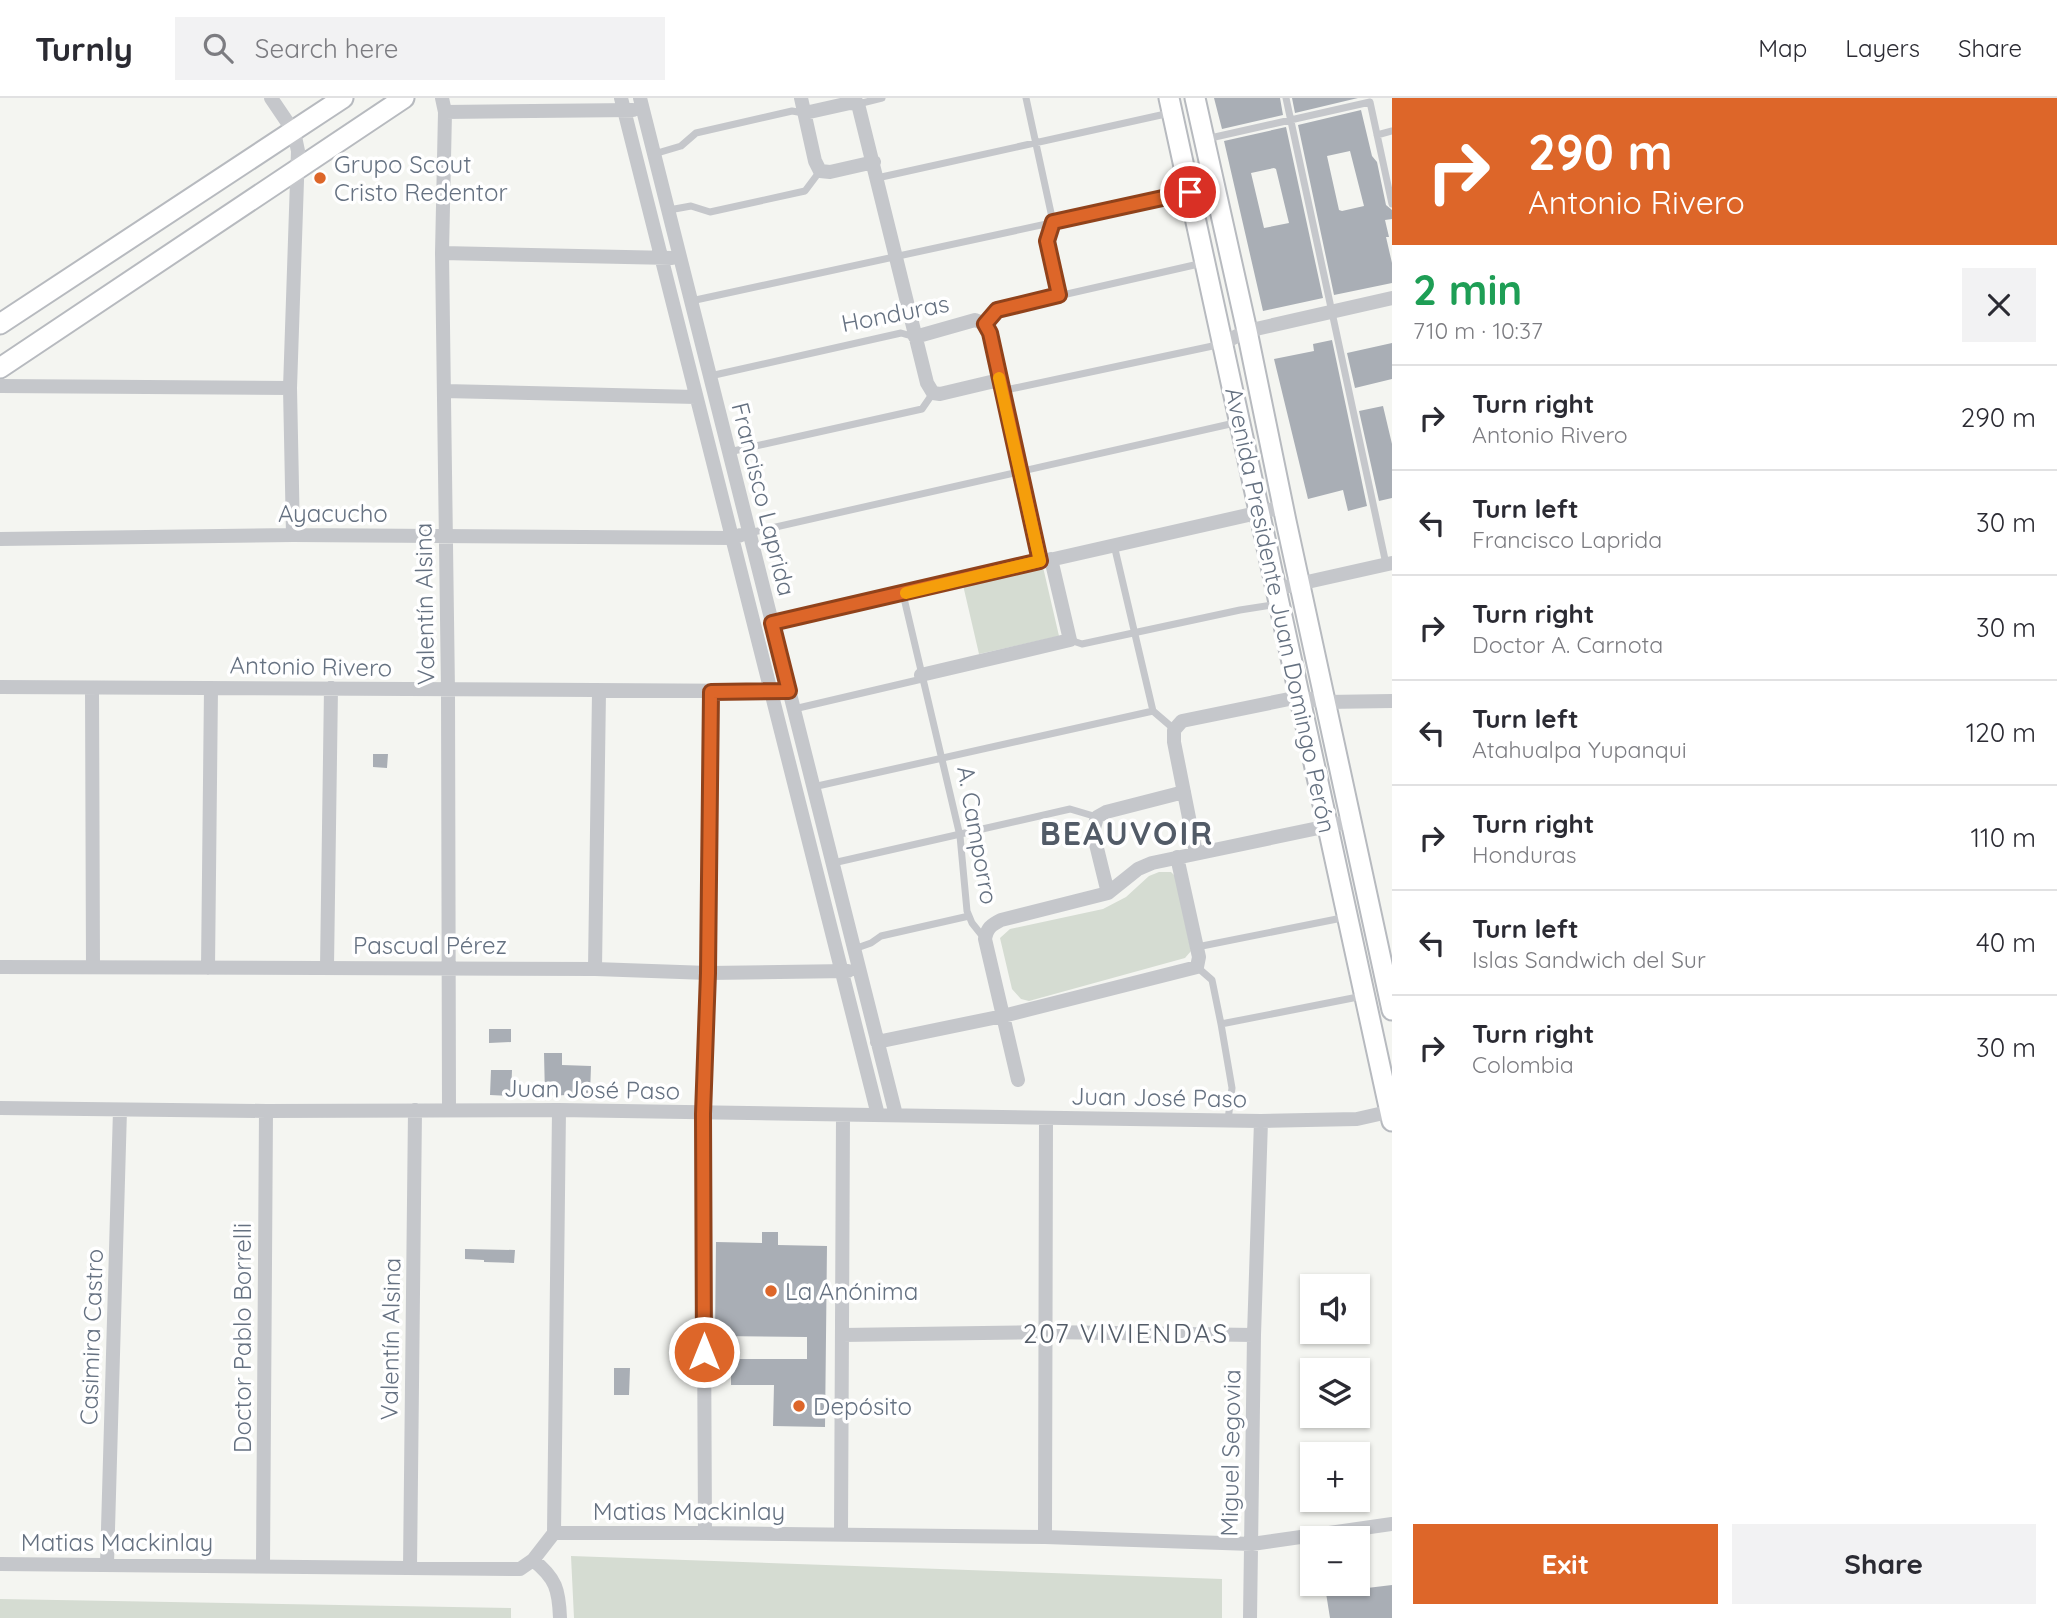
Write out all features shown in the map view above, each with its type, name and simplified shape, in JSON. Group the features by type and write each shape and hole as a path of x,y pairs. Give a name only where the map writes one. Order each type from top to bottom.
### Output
{"main road":[{"path":"0,324 343,98"},
{"path":"1,367 404,98"},
{"name":"Avenida Presidente Juan Domingo Perón","path":"1195,98 1392,1010"},
{"name":"Avenida Presidente Juan Domingo Perón","path":"1171,105 1391,1114"}],"street":[{"path":"271,98 294,132 298,151 290,388 293,536"},
{"path":"801,98 815,161 820,171 830,172 874,162"},
{"path":"805,113 850,103 858,104 915,337 927,383 933,393 1000,386"},
{"name":"Francisco Laprida","path":"623,104 878,1115"},
{"path":"443,105 641,104"},
{"name":"Francisco Laprida","path":"641,104 896,1115"},
{"name":"Valentín Alsina","path":"443,105 449,1110"},
{"path":"442,253 680,257"},
{"path":"1223,343 1247,331 1392,298"},
{"name":"Honduras","path":"915,337 975,320 985,324"},
{"path":"921,677 1070,640 1020,472 990,333 985,324"},
{"path":"0,386 290,388"},
{"path":"443,391 696,397"},
{"path":"772,623 1283,508"},
{"name":"Ayacucho","path":"0,539 293,536 732,538 749,533"},
{"path":"1278,596 1299,583 1389,564"},
{"name":"Antonio Rivero","path":"0,687 789,691"},
{"path":"92,688 93,967"},
{"path":"208,968 211,688"},
{"path":"327,967 331,688"},
{"path":"595,969 600,692"},
{"path":"705,1532 703,1114 708,973 711,692"},
{"path":"1196,853 1174,742 1174,730 1182,721 1299,697 1326,702 1392,701"},
{"path":"1108,893 1093,832 1097,817 1106,812 1184,792"},
{"path":"985,939 986,931 991,925 1001,920 1108,893 1138,869 1177,857 1352,821"},
{"path":"877,1042 1003,1016 1197,967 1197,947 1177,857"},
{"name":"A. Camporro","path":"985,939 1018,1080"},
{"name":"Pascual Pérez","path":"0,967 595,969 708,973 860,971"},
{"name":"Juan José Paso","path":"0,1108 559,1110 1228,1121 1357,1119 1391,1114"},
{"name":"Casimira Castro","path":"107,1564 120,1110"},
{"name":"Valentín Alsina","path":"411,1568 415,1110"},
{"path":"559,1110 554,1533 533,1560 547,1571 559,1591 560,1618"},
{"name":"Doctor Pablo Borrelli","path":"263,1565 266,1111"},
{"path":"841,1534 843,1115"},
{"path":"1045,1536 1046,1118"},
{"name":"Miguel Segovia","path":"1250,1618 1254,1335 1261,1121"},
{"path":"842,1335 1045,1332 1254,1335"},
{"name":"Matias Mackinlay","path":"554,1533 1045,1536 1252,1544 1392,1524"},
{"name":"Matias Mackinlay","path":"0,1564 520,1569 533,1560"}],"lane":[{"path":"858,104 883,98"},
{"path":"1026,98 1053,222 1047,241 1059,295"},
{"path":"1286,98 1389,564"},
{"path":"1204,139 1370,102 1392,204"},
{"path":"877,178 1035,143 1171,105"},
{"path":"654,154 681,146 696,133 792,111 805,113"},
{"path":"1377,135 1392,131"},
{"path":"669,209 691,206 710,212 805,191 820,171"},
{"path":"691,301 1190,192"},
{"name":"Honduras","path":"985,324 997,310 1205,263"},
{"name":"Honduras","path":"710,376 901,333 915,337"},
{"path":"1000,386 1223,343"},
{"path":"729,452 922,408 933,393"},
{"path":"749,533 1240,422"},
{"path":"1114,545 1153,711 1174,730"},
{"name":"A. Camporro","path":"903,594 960,836 969,916 985,939"},
{"path":"1070,640 1082,643 1240,610 1278,596"},
{"path":"794,709 921,677"},
{"path":"813,787 1153,711"},
{"path":"833,863 1070,810 1097,817"},
{"path":"854,949 881,936 969,916"},
{"path":"1197,947 1347,917"},
{"path":"1197,967 1212,980 1222,1024 1232,1088 1228,1121"},
{"path":"1222,1024 1364,996"}],"shaded area":[{"path":"1043,567 1059,636 979,654 963,585"},
{"path":"1159,872 1171,872 1175,876 1191,951 1185,958 1029,1001 1021,999 1012,989 1000,938 1010,929 1103,909 1126,897 1149,876"},
{"path":"571,1556 1222,1579 1222,1618 574,1618"},
{"path":"0,1599 511,1608 511,1618 0,1618"}],"building":[{"path":"1214,98 1280,98 1283,115 1222,129"},
{"path":"1292,98 1358,98 1295,113"},
{"path":"1361,110 1372,156 1377,162 1386,205 1392,210 1392,219 1385,220 1392,263 1392,283 1334,295 1298,125","holes":["1350,151 1364,206 1339,210 1327,156"]},
{"path":"1286,127 1323,298 1263,311 1224,141","holes":["1276,169 1289,223 1264,228 1251,173"]},
{"path":"1332,340 1367,506 1348,511 1343,490 1308,499 1274,359 1314,351 1313,344"},
{"path":"1392,343 1392,379 1355,388 1347,353"},
{"path":"1383,406 1392,444 1392,498 1379,501 1359,411"},
{"path":"373,754 388,754 387,768 373,767"},
{"path":"489,1029 511,1029 511,1042 489,1043"},
{"path":"544,1053 562,1053 562,1065 591,1066 590,1094 545,1096"},
{"path":"491,1070 512,1070 511,1096 490,1095"},
{"name":"La Anónima","path":"762,1232 778,1232 778,1245 827,1246 825,1427 773,1426 774,1385 731,1385 731,1359 807,1359 807,1337 715,1336 716,1242 762,1243"},
{"path":"465,1249 515,1250 514,1263 465,1259"},
{"path":"614,1368 630,1368 629,1395 614,1395"},
{"path":"1392,1585 1392,1618 1330,1618 1326,1596 1370,1596 1370,1588"}],"slow traffic":[{"path":"906,593 1040,561 999,378"}],"place":[{"name":"Grupo Scout Cristo Redentor","path":"320,178"},
{"name":"La Anónima","path":"771,1291"},
{"name":"Depósito","path":"799,1406"}],"district":[{"name":"BEAUVOIR","path":"1127,833"},
{"name":"207 VIVIENDAS","path":"1126,1333"}],"route":[{"path":"704,1352 703,1114 708,973 711,692 789,691 772,623 1040,561 990,333 985,324 997,310 1059,295 1047,241 1053,222 1190,192"}]}
